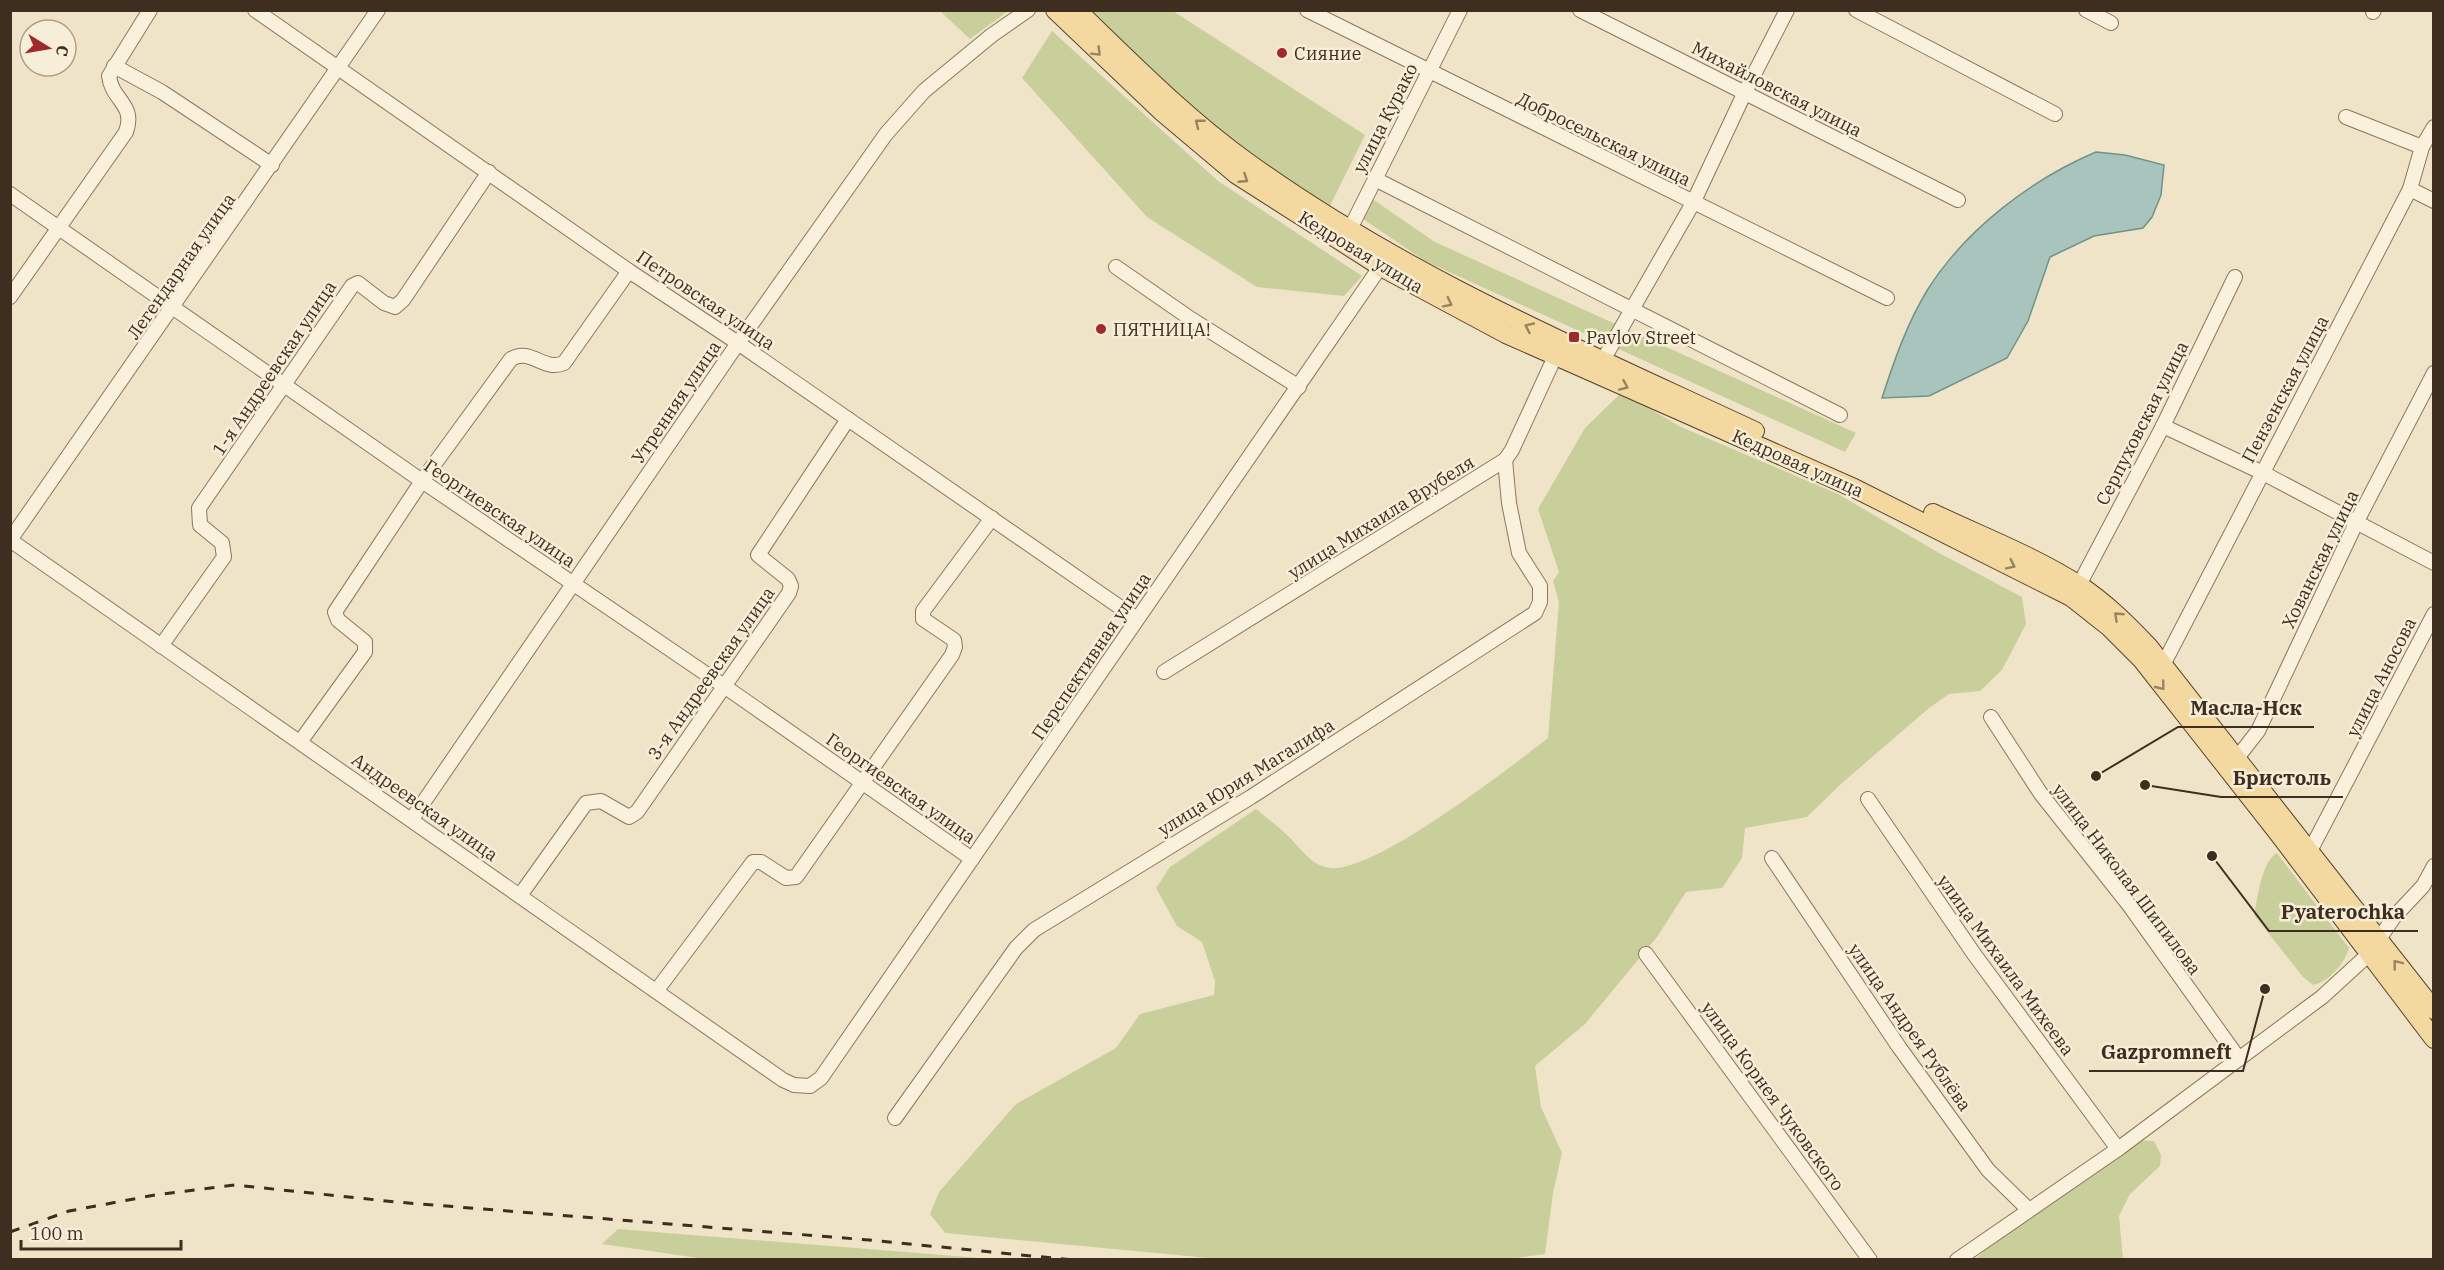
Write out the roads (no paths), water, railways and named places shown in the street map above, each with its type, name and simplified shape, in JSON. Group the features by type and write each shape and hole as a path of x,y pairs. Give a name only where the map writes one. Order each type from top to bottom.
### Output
{"main road":[{"name":"Кедровая улица","path":"1055,10 1161,111 1237,175 1347,235"},
{"name":"Кедровая улица","path":"1077,10 1172,100 1246,161 1385,260 1515,321 1558,349 1999,544 2079,585 2120,617 2163,665 2310,851 2433,1039"},
{"name":"Кедровая улица","path":"1599,367 1854,488 2071,597 2109,627 2142,660 2278,833 2373,947 2433,1010"}],"street":[{"path":"10,297 126,132 131,119 129,111 110,87 109,76 150,10"},
{"name":"Петровская улица","path":"255,10 629,271 738,343 1137,619"},
{"name":"Легендарная улица","path":"10,540 173,309 378,10"},
{"name":"Утренняя улица","path":"412,819 738,343 886,134 924,91 992,35 1028,10"},
{"name":"Добросельская улица","path":"1307,10 1887,298"},
{"name":"улица Курако","path":"1347,235 1460,10"},
{"name":"Михайловская улица","path":"1580,10 1958,200"},
{"path":"1599,367 1634,310 1693,203 1744,92 1787,10"},
{"path":"1856,10 2055,114"},
{"path":"2086,10 2111,23"},
{"path":"114,66 162,92 272,165"},
{"path":"2346,117 2422,147"},
{"name":"Пензенская улица","path":"2163,665 2261,472 2410,189 2422,147 2433,127"},
{"name":"1-я Андреевская улица","path":"161,646 224,557 222,543 200,525 199,508 286,385 352,286 358,284 384,303 395,307 403,300 489,172"},
{"path":"1375,179 1840,415"},
{"path":"2410,189 2433,201"},
{"name":"Георгиевская улица","path":"10,194 422,481 864,782 972,859"},
{"name":"Перспективная улица","path":"821,1078 1385,260"},
{"path":"1116,267 1191,319 1299,387"},
{"path":"300,742 365,652 365,642 338,620 335,612 422,481 511,359 520,354 527,354 546,365 556,367 564,363 629,271"},
{"name":"Серпуховская улица","path":"2079,585 2163,426 2235,277"},
{"name":"улица Михаила Врубеля","path":"1164,672 1504,460 1512,450 1558,349"},
{"name":"Хованская улица","path":"2237,758 2258,731 2357,521 2433,373"},
{"name":"3-я Андреевская улица","path":"521,894 586,802 601,801 629,818 638,812 789,593 791,586 788,579 762,561 758,555 760,549 848,419"},
{"path":"2163,426 2261,472 2433,563"},
{"name":"улица Юрия Магалифа","path":"896,1118 1016,948 1034,930 1251,796 1534,614 1540,602 1540,586 1519,553 1509,503 1504,460"},
{"path":"657,990 753,862 761,862 786,879 796,877 864,782 952,655 955,647 954,640 923,619 922,611 992,518"},
{"name":"Андреевская улица","path":"10,540 521,894 783,1080 794,1085 810,1086 821,1078"},
{"name":"улица Аносова","path":"2310,851 2433,614"},
{"name":"улица Николая Шипилова","path":"1991,717 2041,794 2129,905 2239,1059"},
{"name":"улица Михаила Михеева","path":"1868,799 1974,954 2118,1149"},
{"name":"улица Андрея Рублёва","path":"1772,858 1899,1047 1988,1170 2028,1209"},
{"path":"1958,1260 2028,1209 2118,1149 2322,997 2373,947 2394,917 2423,886 2433,866"},
{"name":"улица Корнея Чуковского","path":"1646,954 1870,1260"}],"water":[{"path":"2096,152 2125,155 2164,165 2161,195 2152,217 2143,228 2094,236 2050,257 2028,321 2007,358 1929,396 1882,398 1902,342 1920,302 1961,246 1981,226 2025,191 2048,176"}],"railway":[{"path":"10,1232 69,1211 155,1195 235,1185 396,1202 869,1240 1073,1260"}],"place":[{"name":"Сияние","path":"1282,53"},
{"name":"ПЯТНИЦА!","path":"1101,329"},
{"name":"Pavlov Street","path":"1574,337"},
{"name":"Масла-Нск","path":"2096,776"},
{"name":"Бристоль","path":"2145,785"},
{"name":"Pyaterochka","path":"2212,856"},
{"name":"Gazpromneft","path":"2265,989"}]}
